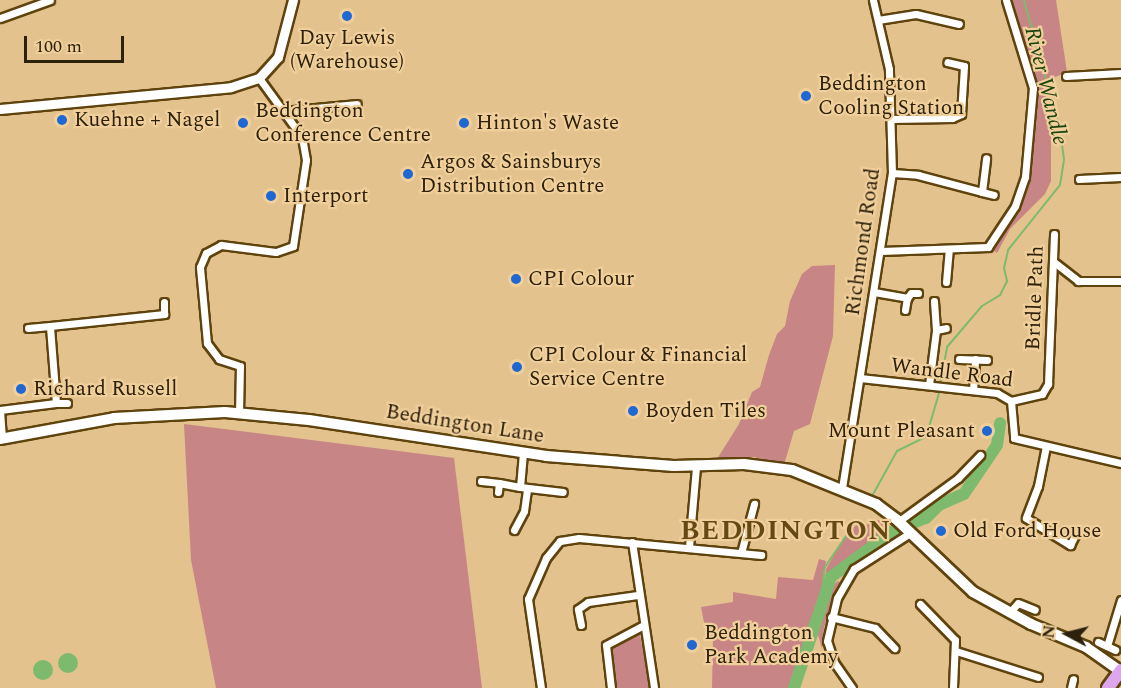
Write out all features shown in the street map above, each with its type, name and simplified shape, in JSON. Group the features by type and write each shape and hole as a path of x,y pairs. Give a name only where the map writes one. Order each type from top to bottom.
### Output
{"highway":[{"path":"1108,688 1121,671"}],"main road":[{"name":"Beddington Lane","path":"1,438 114,418 239,413 309,420 523,454 696,466 773,467 842,488 871,501 898,521 958,580 1009,613 1077,642 1121,671"}],"street":[{"path":"0,18 50,0"},
{"path":"0,109 231,87 259,78 278,57 293,0"},
{"name":"Richmond Road","path":"842,488 892,173 889,69 873,0"},
{"path":"880,251 949,250 992,246 1024,182 1033,88 1006,0"},
{"path":"878,20 916,14 960,24"},
{"path":"891,119 952,118 961,114 964,66 947,62"},
{"path":"1066,76 1121,73"},
{"path":"239,413 240,366 219,358 207,343 200,267 206,253 221,245 282,251 296,241 306,148 284,111 259,78"},
{"path":"284,111 357,104"},
{"path":"982,192 986,158"},
{"path":"892,173 918,175 993,195"},
{"path":"1079,179 1121,177"},
{"name":"Bridle Path","path":"1039,395 1048,384 1054,234"},
{"path":"946,282 949,250"},
{"path":"1054,262 1078,281 1121,281"},
{"path":"874,292 907,298"},
{"path":"905,310 910,293 918,293"},
{"path":"932,386 936,330 934,301"},
{"path":"28,328 164,314 164,302"},
{"path":"50,326 56,403"},
{"path":"936,330 946,328"},
{"path":"959,359 987,360"},
{"path":"973,390 975,359"},
{"name":"Wandle Road","path":"860,378 997,393 1011,401 1039,395"},
{"path":"1011,401 1013,437 1121,463"},
{"path":"1,438 0,410 67,403"},
{"path":"1046,446 1038,486 1026,518 1070,545 1077,531"},
{"path":"514,530 524,511 523,454"},
{"path":"898,521 958,478 980,455"},
{"path":"689,547 696,466"},
{"path":"481,481 563,492"},
{"path":"498,492 499,483"},
{"path":"741,553 754,504"},
{"path":"852,688 829,650 831,617 851,572 910,533"},
{"path":"541,688 528,598 550,551 560,541 571,538 632,542 760,555"},
{"path":"632,542 638,595 654,688"},
{"path":"581,625 578,609 588,602 638,595"},
{"path":"1107,645 1121,600"},
{"path":"1009,613 1018,603 1035,610"},
{"path":"920,604 953,638 956,651 953,688"},
{"path":"831,617 875,628 894,648"},
{"path":"611,688 606,645 631,628 644,625"},
{"path":"1098,642 1115,650"},
{"path":"956,651 1038,677"},
{"path":"1071,688 1073,679"}],"shaded area":[{"path":"1006,0 1056,0 1067,72 1044,82 1051,124 1051,181 1045,194 1010,229 997,253 993,250 1025,185 1035,111 1034,86"},
{"path":"835,265 833,336 810,424 794,431 784,465 754,457 717,459 739,424 752,392 760,387 769,355 777,334 785,326 790,301 802,274 812,266"},
{"path":"184,424 454,458 482,688 216,688 191,560"},
{"path":"879,520 892,527 831,571 825,583 826,569 843,539 860,521 866,525"},
{"path":"819,559 826,561 821,598 794,688 712,688 713,637 706,633 701,607 733,602 733,592 776,599 778,577 813,580"},
{"path":"838,581 841,583 824,627 822,649 817,631 832,586"},
{"path":"639,631 651,688 613,688 608,648"},
{"path":"64,653 72,653 78,659 78,667 72,673 64,673 58,667 58,659"},
{"path":"43,660 50,663 53,670 50,677 43,680 36,677 33,670 36,663"}],"waterway":[{"name":"River Wandle","path":"940,384 947,347 982,306 1000,295 1007,281 1004,268 1008,250 1060,185 1064,159 1060,130 1024,0"},
{"name":"River Wandle","path":"871,498 897,451 926,437 940,390"},
{"name":"River Wandle","path":"794,688 831,577 893,531 926,518 939,505 964,494 997,445 1000,423"},
{"name":"River Wandle","path":"821,598 825,567 857,520"}],"place":[{"name":"Day Lewis (Warehouse)","path":"347,16"},
{"name":"Beddington Cooling Station","path":"806,96"},
{"name":"Kuehne + Nagel","path":"62,120"},
{"name":"Beddington Conference Centre","path":"243,123"},
{"name":"Hinton's Waste","path":"464,123"},
{"name":"Argos & Sainsburys Distribution Centre","path":"408,174"},
{"name":"Interport","path":"271,196"},
{"name":"CPI Colour","path":"516,279"},
{"name":"CPI Colour & Financial Service Centre","path":"517,367"},
{"name":"Richard Russell","path":"21,389"},
{"name":"Boyden Tiles","path":"633,411"},
{"name":"Mount Pleasant","path":"987,431"},
{"name":"Old Ford House","path":"941,531"},
{"name":"Beddington Park Academy","path":"692,645"}],"district":[{"name":"BEDDINGTON","path":"786,532"}]}
